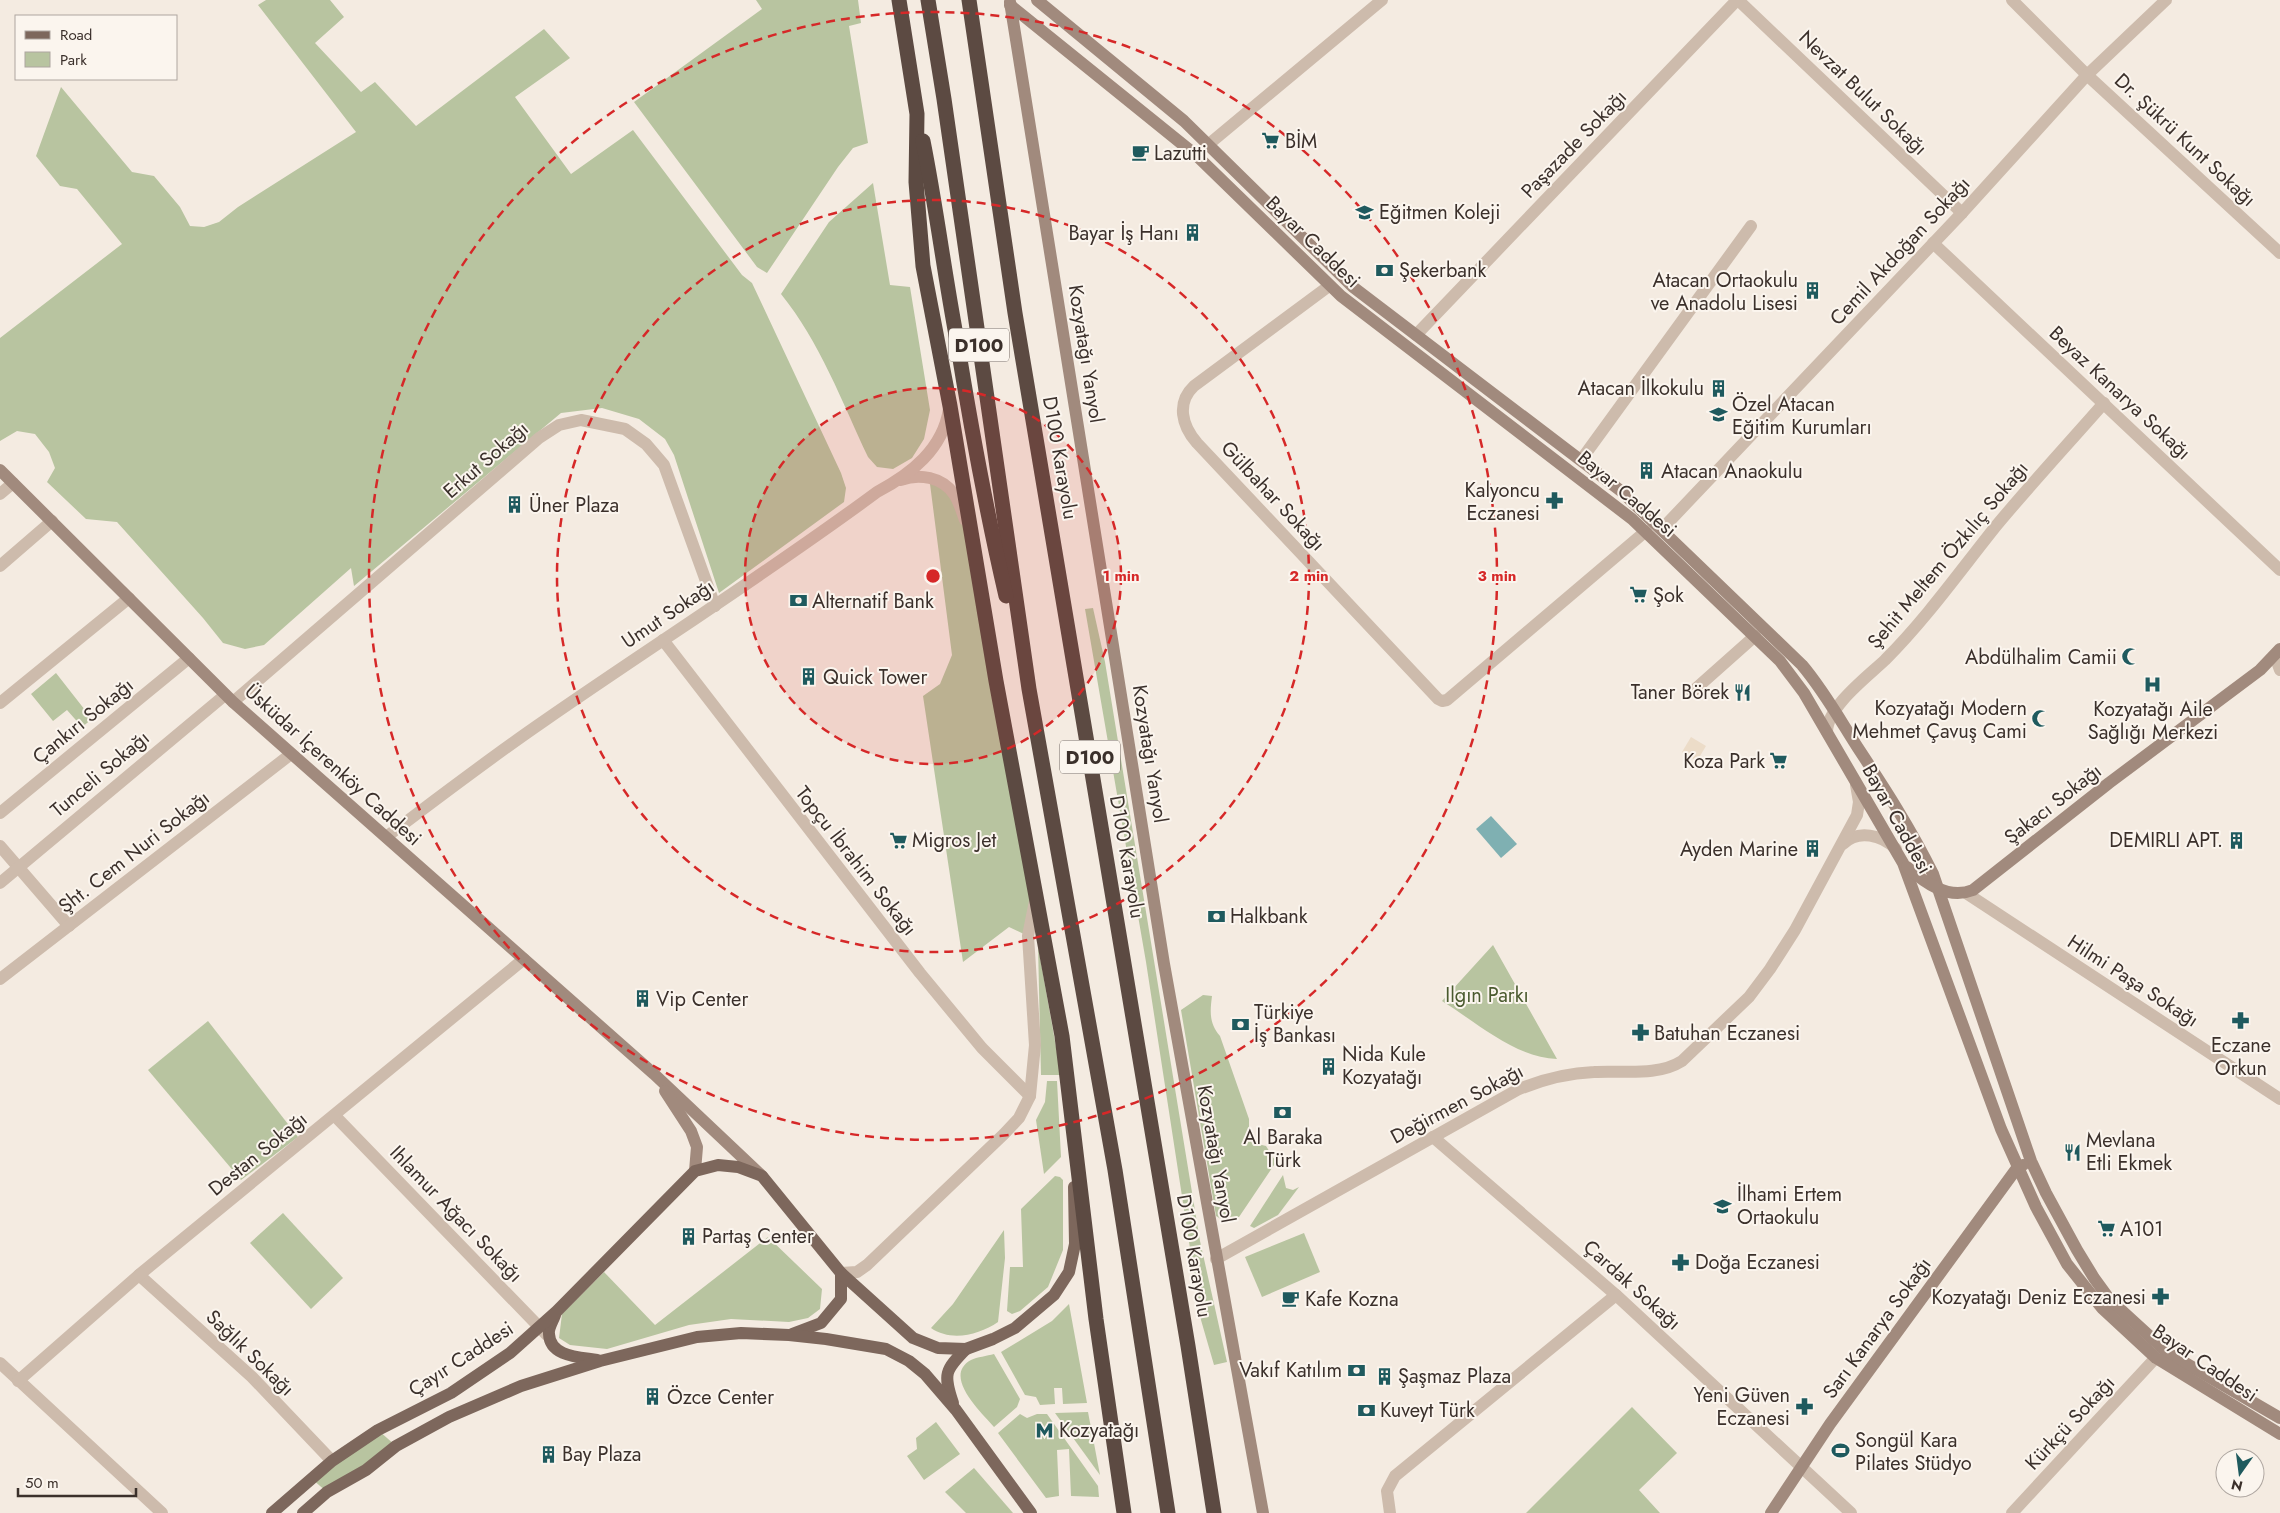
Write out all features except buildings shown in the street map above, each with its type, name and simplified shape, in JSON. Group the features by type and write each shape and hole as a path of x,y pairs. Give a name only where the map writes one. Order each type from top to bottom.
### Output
{"highway":[{"name":"D100","path":"899,0 917,114 916,182 923,266 950,406 996,681 1062,1036 1074,1146 1107,1402 1124,1513"},
{"name":"D100","path":"928,0 946,109 1029,689 1115,1170 1168,1513"},
{"name":"D100 Karayolu","path":"969,0 1015,313 1188,1346 1214,1513"},
{"path":"917,114 934,192 956,336 982,485 1029,689"}],"main road":[{"name":"Bayar Caddesi","path":"1037,0 1184,121 1340,276 1621,491 1798,660 1834,710 1912,832 1939,889 2031,1161 2046,1194 2094,1278 2110,1300 2160,1354 2280,1418"},
{"name":"Bayar Caddesi","path":"1012,2 1197,156 1329,286 1605,497 1646,531 1780,661 1795,680 1827,732 1904,863 2017,1168 2044,1224 2084,1287 2110,1317 2160,1354 2280,1434"},
{"name":"Kozyatağı Yanyol","path":"1012,2 1164,964 1263,1513"},
{"name":"Üsküdar İçerenköy Caddesi","path":"0,470 229,699 654,1074 762,1176 841,1273 913,1338 938,1348 966,1349"},
{"name":"Şakacı Sokağı","path":"1966,893 1982,884 2094,795 2260,670 2277,652"},
{"path":"1904,863 1919,877 1939,889 1953,893 1966,893"},
{"name":"Üsküdar İçerenköy Caddesi","path":"654,1074 692,1131 697,1147 696,1172"},
{"path":"1031,1513 956,1410 946,1381 952,1363 966,1349 1015,1328 1054,1295 1069,1272 1075,1244 1074,1146"},
{"path":"2017,1168 2031,1161"},
{"path":"696,1172 718,1165 738,1167 762,1176"},
{"name":"Sarı Kanarya Sokağı","path":"1771,1513 1802,1465 2017,1168"},
{"name":"Çayır Caddesi","path":"272,1513 332,1461 378,1430 451,1393 510,1354 557,1311 696,1172"},
{"path":"789,1335 821,1323 841,1298 841,1273"},
{"path":"557,1311 548,1332 552,1344 561,1353 600,1361"},
{"name":"Çayır Caddesi","path":"303,1513 327,1492 366,1470 396,1446 450,1417 521,1386 600,1361 697,1337 741,1333 789,1335 826,1338 886,1349 909,1361 925,1374 956,1410"}],"street":[{"path":"1209,144 1382,0"},
{"name":"Nevzat Bulut Sokağı","path":"1738,0 1962,213"},
{"name":"Paşazade Sokağı","path":"1416,335 1738,0"},
{"name":"Dr. Şükrü Kunt Sokağı","path":"2012,0 2087,75 2280,253"},
{"name":"Cemil Akdoğan Sokağı","path":"1662,529 1962,213 2087,75 2166,0"},
{"path":"1581,460 1751,226"},
{"name":"Beyaz Kanarya Sokağı","path":"1933,243 2280,570"},
{"name":"Gülbahar Sokağı","path":"1329,286 1194,386 1184,402 1184,421 1189,433 1197,443 1438,700 1447,700 1646,531"},
{"name":"Şehit Meltem Özkılıç Sokağı","path":"1827,732 1827,722 1834,710 1922,619 2013,506 2104,403"},
{"name":"Umut Sokağı","path":"386,838 454,785 877,492 892,484 926,458 947,422 950,406"},
{"name":"Erkut Sokağı","path":"229,699 539,438 559,425 581,420 625,429 646,444 664,465 714,606"},
{"path":"892,484 911,476 927,477 942,482 954,494 971,535"},
{"path":"0,494 13,483"},
{"path":"0,566 52,521"},
{"path":"0,703 129,598"},
{"path":"1692,692 1755,636"},
{"name":"Topçu İbrahim Sokağı","path":"662,640 920,974 982,1048 1030,1096"},
{"path":"2277,652 2280,670"},
{"name":"Çankırı Sokağı","path":"0,813 189,658"},
{"name":"Tunceli Sokağı","path":"0,883 229,699"},
{"name":"Şht. Cem Nuri Sokağı","path":"0,979 291,754"},
{"name":"Değirmen Sokağı","path":"1216,1259 1512,1092 1538,1082 1594,1072 1651,1070 1671,1066 1682,1061 1749,997 1787,943 1840,848 1859,809 1856,784"},
{"path":"1840,848 1850,838 1862,835 1885,840 1896,850"},
{"path":"0,846 69,926"},
{"name":"Hilmi Paşa Sokağı","path":"1966,893 2280,1099"},
{"path":"841,1273 857,1272 868,1265 1004,1134 1018,1118 1030,1096 1035,1045 1028,936 1036,897"},
{"name":"Destan Sokağı","path":"18,1381 139,1275 336,1116 524,959"},
{"name":"Ihlamur Ağacı Sokağı","path":"336,1116 550,1339"},
{"name":"Çardak Sokağı","path":"1433,1137 1616,1295 1802,1465 1851,1513"},
{"name":"Sağlık Sokağı","path":"139,1275 252,1377 332,1461"},
{"path":"1390,1513 1387,1491 1395,1476 1616,1295"},
{"name":"Kürkçü Sokağı","path":"2012,1513 2160,1354"},
{"path":"0,1363 162,1513"}],"green space":[{"path":"266,0 330,0 344,17 315,43 361,92 375,82 416,126 544,29 570,58 515,97 571,174 633,130 742,275 752,283 841,473 846,488 844,502 719,593 674,455 665,439 639,419 602,408 561,413 354,586 351,568 264,645 245,649 223,643 117,522 86,519 47,482 55,468 49,452 35,434 17,431 0,441 0,338 122,244 77,189 60,186 36,156 61,87 132,172 154,176 180,207 190,226 204,227 219,222 238,207 356,132 258,5"},
{"path":"756,0 858,0 861,23 849,26 868,143 853,148 838,167 767,273 757,267 634,102 762,9"},
{"path":"873,183 890,285 910,287 930,410 924,439 912,458 893,469 877,467 868,457 819,352 781,294 829,222"},
{"path":"942,482 971,535 1036,897 1028,936 1009,927 963,962 923,696 940,684 952,655 930,484"},
{"path":"1093,608 1105,662 1200,1241 1227,1362 1214,1365 1201,1320 1146,962 1085,609"},
{"path":"56,673 92,719 82,727 67,710 53,721 31,694"},
{"name":"Ilgın Parkı","path":"1493,945 1557,1059 1542,1057 1512,1046 1442,1001"},
{"path":"1038,946 1061,1075 1041,1075"},
{"path":"1203,995 1212,996 1212,1022 1220,1036 1249,1119 1249,1133 1258,1144 1266,1146 1276,1162 1239,1217 1221,1219 1216,1216 1181,1010"},
{"path":"208,1021 298,1137 241,1180 148,1070"},
{"path":"1047,1081 1057,1081 1061,1157 1044,1174 1036,1120 1045,1102"},
{"path":"1283,1175 1286,1188 1293,1190 1299,1187 1278,1215 1254,1228 1250,1226"},
{"path":"1055,1176 1063,1180 1063,1250 1048,1287 1020,1311 1012,1314 1007,1311 1010,1267 1023,1267 1021,1209"},
{"path":"283,1213 343,1278 311,1309 250,1243"},
{"path":"1004,1230 1005,1258 998,1322 974,1333 956,1336 947,1335 931,1328 953,1304"},
{"path":"1304,1233 1320,1272 1262,1297 1245,1257"},
{"path":"768,1237 822,1289 820,1309 808,1318 789,1322 731,1319 689,1325 607,1349 570,1345 559,1338 562,1314 604,1272 655,1325"},
{"path":"1069,1304 1087,1403 1063,1404 1062,1388 1054,1388 1055,1404 1040,1405 1036,1397 1025,1395 1001,1352 1052,1321"},
{"path":"994,1354 1020,1399 1017,1407 994,1427 967,1394 962,1384 961,1375 963,1367 971,1360"},
{"path":"1632,1407 1677,1453 1639,1490 1660,1513 1526,1513"},
{"path":"1088,1412 1100,1475 1055,1413"},
{"path":"1020,1414 1027,1418 1037,1414 1047,1414 1098,1486 1099,1497 1071,1496 1069,1449 1057,1450 1059,1496 1046,1498 998,1433"},
{"path":"936,1422 960,1454 924,1480 907,1456 917,1449 916,1438"},
{"path":"378,1430 396,1446 327,1492 312,1479"},
{"path":"974,1468 1013,1513 966,1513 945,1492"}],"shaded area":[{"path":"1691,737 1706,746 1697,761 1682,752"}],"water":[{"path":"1491,816 1517,844 1501,858 1476,829"}],"place":[{"name":"BİM","path":"1271,141"},
{"name":"Lazutti","path":"1140,153"},
{"name":"Eğitmen Koleji","path":"1365,212"},
{"name":"Bayar İş Hanı","path":"1193,233"},
{"name":"Şekerbank","path":"1385,270"},
{"name":"Atacan Ortaokulu ve Anadolu Lisesi","path":"1812,291"},
{"name":"Atacan İlkokulu","path":"1718,388"},
{"name":"Özel Atacan Eğitim Kurumları","path":"1718,415"},
{"name":"Atacan Anaokulu","path":"1647,471"},
{"name":"Kalyoncu Eczanesi","path":"1554,501"},
{"name":"Üner Plaza","path":"515,505"},
{"name":"Şok","path":"1639,595"},
{"name":"Alternatif Bank","path":"798,601"},
{"name":"Abdülhalim Camii","path":"2131,657"},
{"name":"Quick Tower","path":"809,677"},
{"name":"Kozyatağı Aile Sağlığı Merkezi","path":"2153,685"},
{"name":"Taner Börek","path":"1743,692"},
{"name":"Kozyatağı Modern Mehmet Çavuş Cami","path":"2041,719"},
{"name":"Koza Park","path":"1779,761"},
{"name":"Migros Jet","path":"898,840"},
{"name":"DEMIRLI APT.","path":"2237,840"},
{"name":"Ayden Marine","path":"1812,849"},
{"name":"Halkbank","path":"1216,916"},
{"name":"Vip Center","path":"642,999"},
{"name":"Eczane Orkun","path":"2241,1021"},
{"name":"Türkiye İş Bankası","path":"1240,1024"},
{"name":"Batuhan Eczanesi","path":"1640,1033"},
{"name":"Nida Kule Kozyatağı","path":"1328,1066"},
{"name":"Al Baraka Türk","path":"1283,1113"},
{"name":"Mevlana Etli Ekmek","path":"2072,1152"},
{"name":"İlhami Ertem Ortaokulu","path":"1723,1206"},
{"name":"A101","path":"2106,1229"},
{"name":"Partaş Center","path":"688,1236"},
{"name":"Doğa Eczanesi","path":"1681,1262"},
{"name":"Kozyatağı Deniz Eczanesi","path":"2160,1297"},
{"name":"Kafe Kozna","path":"1291,1299"},
{"name":"Vakıf Katılım","path":"1356,1370"},
{"name":"Şaşmaz Plaza","path":"1384,1376"},
{"name":"Özce Center","path":"653,1397"},
{"name":"Yeni Güven Eczanesi","path":"1804,1407"},
{"name":"Kuveyt Türk","path":"1366,1410"},
{"name":"Kozyatağı","path":"1045,1430"},
{"name":"Songül Kara Pilates Stüdyo","path":"1841,1451"},
{"name":"Bay Plaza","path":"548,1454"}]}
